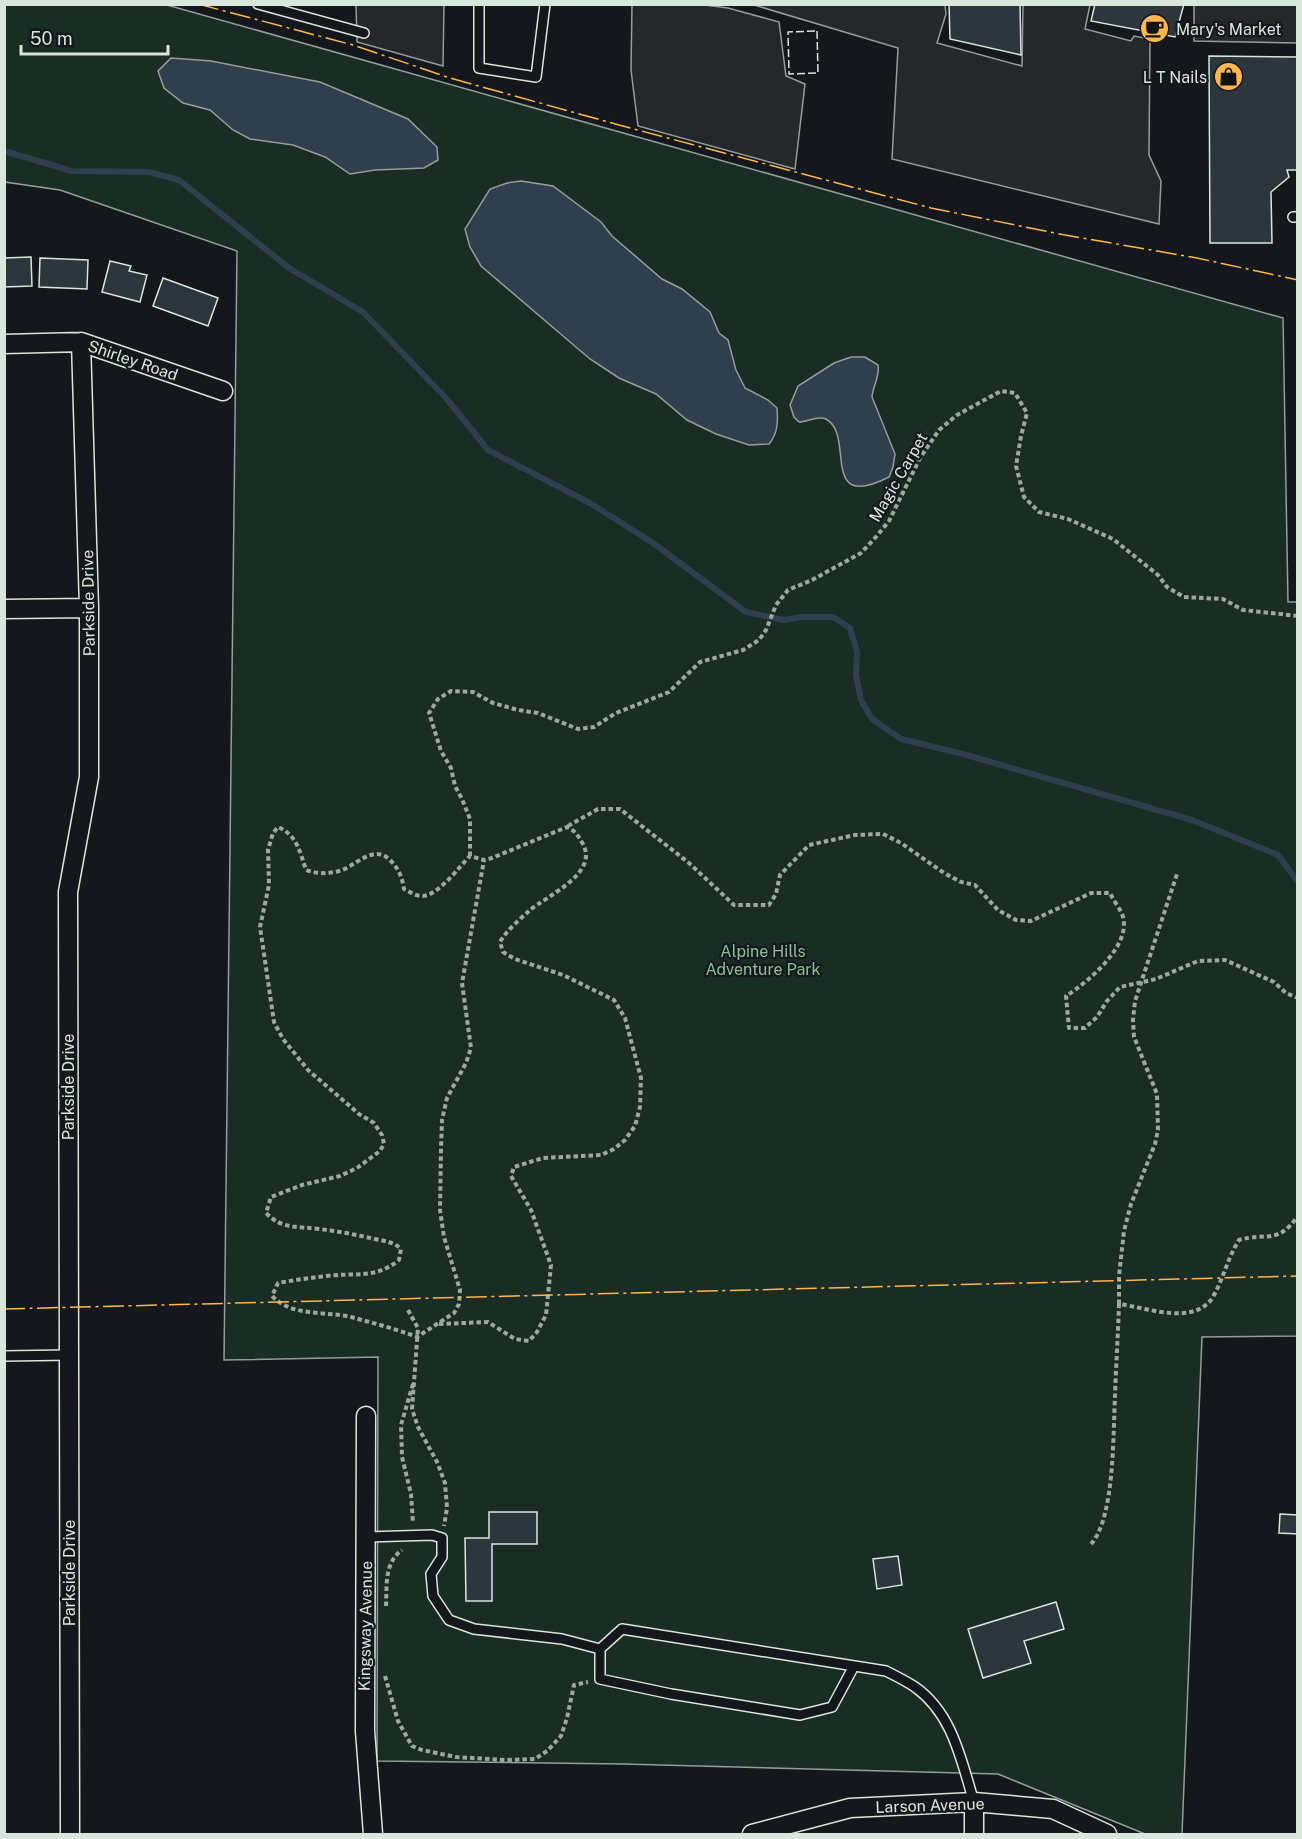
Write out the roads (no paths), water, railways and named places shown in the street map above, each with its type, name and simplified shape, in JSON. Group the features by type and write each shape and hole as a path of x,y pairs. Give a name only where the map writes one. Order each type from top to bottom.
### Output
{"street":[{"name":"Shirley Road","path":"4,344 81,342 223,390"},
{"name":"Parkside Drive","path":"69,1834 68,892 89,777 89,608 81,342"},
{"path":"4,609 89,608"},
{"name":"Kingsway Avenue","path":"366,1416 364,1731 373,1834"},
{"path":"974,1802 974,1834"},
{"name":"Larson Avenue","path":"752,1834 850,1808 974,1802 1053,1809 1107,1834"}],"lane":[{"path":"258,4 364,33"},
{"path":"479,6 478,68 536,77 545,4"},
{"path":"4,1356 69,1354"},
{"path":"366,1537 432,1535 442,1538 442,1557 431,1574 433,1596 449,1620 474,1629 562,1639 600,1649"},
{"path":"854,1666 832,1707 800,1715 671,1694 600,1679 600,1649 622,1629 886,1671 915,1687 938,1707 952,1730 974,1802"}],"water":[{"path":"171,58 211,61 320,82 408,119 437,147 438,160 424,168 375,170 350,174 325,157 293,145 250,139 233,130 210,110 183,103 164,88 158,71"},
{"path":"521,181 553,186 601,222 612,236 662,279 682,289 710,312 719,333 728,340 736,370 745,388 768,400 777,408 777,427 769,444 749,445 716,434 687,420 656,394 619,378 590,359 481,266 470,247 465,229 490,189"},
{"path":"851,357 865,357 878,365 872,397 895,454 889,477 867,486 853,485 846,479 842,468 839,440 834,428 826,419 816,418 799,422 794,417 790,405 798,386 834,363"}],"waterway":[{"path":"4,151 72,171 149,172 179,180 289,268 363,312 446,398 488,450 590,503 653,543 746,612 784,620 802,617 833,617 850,628 857,652 856,675 861,700 872,719 901,739 963,754 1192,820 1278,855 1298,882"}],"place":[{"name":"Mary's Market","path":"1155,29"},
{"name":"L T Nails","path":"1228,77"}],"park label":[{"name":"Alpine Hills Adventure Park","path":"763,960"}]}
